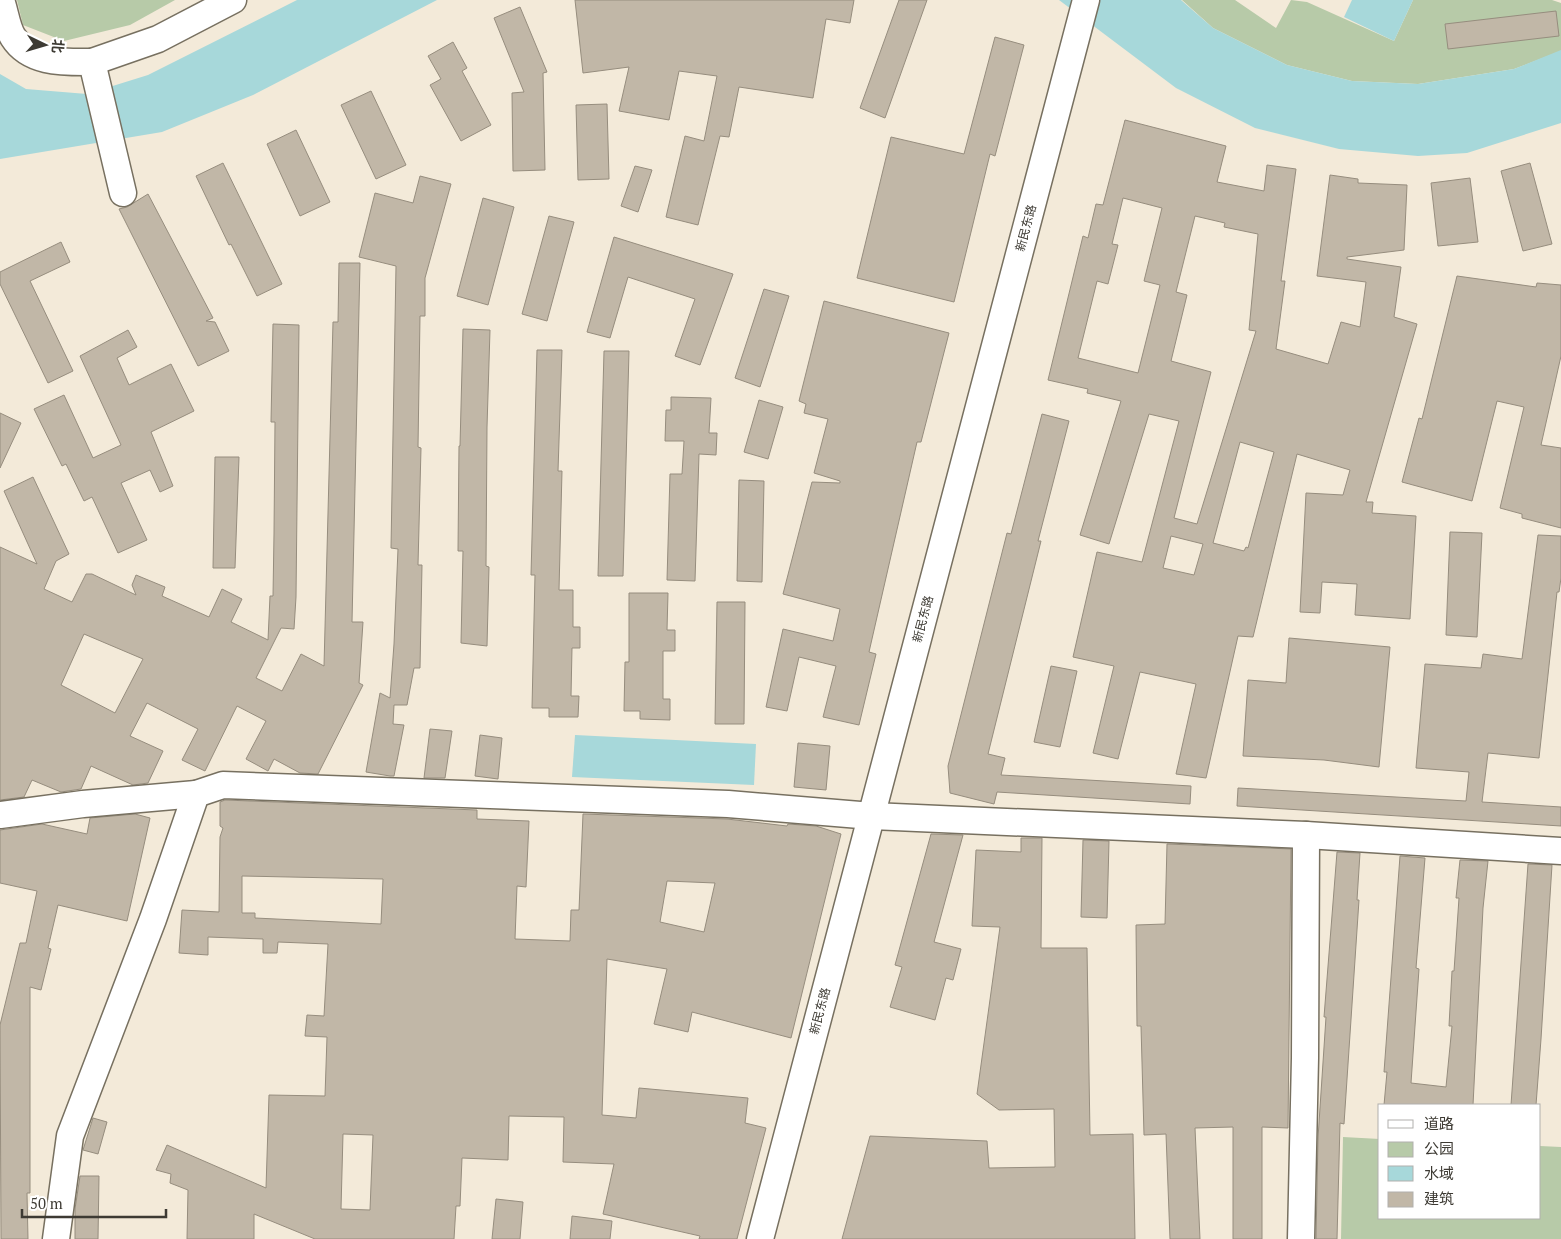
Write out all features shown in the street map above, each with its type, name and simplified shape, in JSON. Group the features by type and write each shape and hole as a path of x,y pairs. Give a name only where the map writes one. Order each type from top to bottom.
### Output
{"street":[{"path":"1,0 13,37 29,53 55,61 94,66 158,39 233,0"},
{"name":"新民东路","path":"760,1239 1086,0"},
{"path":"94,66 123,193"},
{"path":"0,816 83,804 196,794 223,785 728,804 872,816 1306,835 1561,851"},
{"path":"56,1239 70,1136 153,919 196,794"},
{"path":"1301,1239 1305,1058 1306,835"}],"green space":[{"path":"17,0 175,0 130,25 64,41 23,25"},
{"path":"1182,0 1235,0 1276,28 1291,0 1307,2 1394,41 1413,0 1552,0 1561,3 1561,51 1514,69 1418,84 1352,81 1287,65 1213,28"},
{"path":"1343,1137 1378,1139 1378,1219 1541,1219 1541,1146 1561,1147 1561,1239 1341,1239"}],"water":[{"path":"297,0 437,0 253,95 162,132 0,159 0,74 26,89 87,94 148,75"},
{"path":"1059,0 1181,0 1213,28 1287,65 1352,81 1418,84 1514,69 1561,50 1561,123 1467,153 1418,156 1339,149 1255,128 1176,88"},
{"path":"1352,0 1413,0 1394,41 1344,17"},
{"path":"575,735 756,744 754,785 572,777"}],"building":[{"path":"575,0 854,0 850,23 826,19 813,98 739,87 729,137 720,136 698,225 666,217 685,136 704,141 717,76 679,71 669,120 619,111 629,67 583,73"},
{"path":"899,0 927,0 885,118 860,108"},
{"path":"520,7 547,72 543,73 545,170 513,171 512,93 524,92 494,18"},
{"path":"1556,11 1559,36 1448,49 1445,24"},
{"path":"995,37 1024,45 995,156 990,154 954,302 857,278 891,137 964,154"},
{"path":"453,42 467,68 462,71 491,125 461,141 430,85 441,79 428,56"},
{"path":"371,91 406,165 376,179 341,105"},
{"path":"607,104 609,179 578,180 576,105"},
{"path":"1125,120 1226,146 1217,182 1264,191 1267,165 1296,169 1281,281 1285,281 1276,349 1328,364 1341,322 1360,327 1366,282 1317,276 1330,175 1358,179 1358,183 1407,185 1404,250 1347,257 1347,259 1401,267 1394,317 1417,324 1366,502 1373,502 1372,513 1416,516 1410,619 1355,615 1357,584 1322,582 1320,613 1300,612 1306,493 1343,495 1350,470 1297,454 1253,637 1238,636 1206,778 1176,774 1196,684 1140,672 1118,759 1093,753 1114,666 1073,657 1097,552 1142,562 1179,421 1149,414 1109,544 1080,535 1121,401 1087,393 1088,389 1048,380 1083,236 1088,238 1096,204 1103,205","holes":["1123,198 1162,208 1144,281 1160,285 1138,373 1078,358 1097,281 1108,284 1118,245 1112,244","1195,216 1225,223 1224,227 1258,234 1249,330 1256,331 1197,524 1174,518 1211,372 1171,361 1187,295 1176,292","1240,442 1274,452 1248,548 1246,547 1244,551 1213,543","1171,536 1203,544 1194,575 1163,568"]},
{"path":"296,130 330,202 300,216 267,144"},
{"path":"223,163 282,284 257,296 231,244 229,245 196,176"},
{"path":"1530,163 1552,244 1523,251 1501,171"},
{"path":"635,166 652,170 638,212 621,206"},
{"path":"420,176 451,184 425,278 425,316 420,316 418,447 421,448 418,565 422,565 420,668 414,668 407,705 394,705 393,724 404,725 394,776 390,776 366,772 380,693 390,698 394,644 398,549 391,548 396,266 359,257 375,193 413,203"},
{"path":"1470,178 1478,242 1438,246 1431,183"},
{"path":"148,194 213,318 206,321 215,322 229,351 198,366 119,209 127,207"},
{"path":"483,198 514,207 488,305 457,296"},
{"path":"549,216 574,222 547,321 522,314"},
{"path":"614,237 733,274 700,365 675,356 695,299 628,277 610,338 587,332"},
{"path":"61,242 70,262 30,281 73,371 48,383 0,284 0,272"},
{"path":"339,263 360,263 352,622 363,622 359,683 363,685 318,774 300,773 274,759 268,771 246,759 266,721 237,706 205,771 182,760 198,729 147,703 130,736 163,751 148,783 133,785 91,766 81,789 61,792 32,780 24,797 0,800 0,547 37,564 4,491 33,477 69,554 56,561 44,589 72,602 86,574 92,574 136,595 132,585 136,575 165,587 162,596 209,617 222,589 242,599 231,622 268,640 270,596 273,596 274,534 275,422 271,422 273,324 299,325 296,597 294,629 281,628 256,678 282,691 301,654 324,666 333,322 338,322","holes":["84,634 143,659 115,713 61,685"]},
{"path":"1457,276 1536,287 1537,283 1561,285 1561,356 1541,445 1561,448 1561,528 1522,518 1522,514 1500,508 1524,407 1497,401 1472,501 1402,482 1419,418 1422,419"},
{"path":"764,289 789,296 760,387 735,378"},
{"path":"824,301 949,333 921,442 917,442 869,652 876,654 859,725 823,717 836,666 799,657 787,711 766,707 783,629 833,641 840,609 783,594 812,482 840,483 840,481 814,473 828,419 804,413 806,404 799,401"},
{"path":"463,329 490,330 487,427 486,566 489,567 487,646 461,643 463,551 458,551"},
{"path":"128,330 137,347 117,358 129,385 171,364 194,411 151,432 173,486 160,492 150,470 121,483 147,540 118,553 92,497 84,501 66,464 62,466 34,409 64,395 93,458 121,445 80,356"},
{"path":"537,350 562,350 558,471 562,471 559,590 573,590 573,627 580,627 580,648 572,648 571,696 579,696 578,717 549,717 549,708 532,708 535,575 531,575"},
{"path":"604,351 629,351 623,576 598,576"},
{"path":"671,397 711,398 709,433 717,433 716,455 699,454 695,581 667,580 670,474 682,474 684,441 665,441 666,410 671,410"},
{"path":"759,400 783,407 768,459 744,452"},
{"path":"0,413 21,423 0,468"},
{"path":"1042,414 1069,421 1038,541 1041,541 988,754 1005,758 1001,775 1191,786 1190,804 997,792 994,804 950,793 948,766 1007,533 1011,534"},
{"path":"215,457 239,457 235,568 213,568"},
{"path":"739,480 764,481 762,582 737,581"},
{"path":"1450,532 1482,533 1477,637 1446,635"},
{"path":"1538,535 1561,536 1561,578 1559,592 1557,592 1539,758 1488,753 1482,802 1561,807 1561,826 1237,806 1238,788 1466,801 1469,772 1416,768 1425,664 1481,668 1483,654 1522,659"},
{"path":"629,593 668,593 667,630 675,630 675,651 663,651 663,699 670,699 670,720 640,719 640,711 624,711 625,662 629,662"},
{"path":"717,602 745,602 744,724 715,724"},
{"path":"1289,638 1390,647 1379,767 1324,760 1243,756 1248,680 1286,683"},
{"path":"1051,666 1077,671 1060,747 1034,742"},
{"path":"430,729 452,731 445,778 424,778"},
{"path":"480,735 502,738 498,779 475,776"},
{"path":"798,743 830,746 826,790 794,787"},
{"path":"225,800 477,810 477,819 529,821 526,887 517,886 515,939 570,941 571,910 579,910 583,814 727,819 787,826 788,824 816,826 841,834 791,1038 692,1012 688,1032 654,1024 667,969 607,959 602,1115 636,1118 639,1088 748,1098 745,1123 766,1128 737,1239 699,1239 700,1236 603,1214 614,1164 563,1162 564,1117 509,1116 508,1160 462,1158 460,1206 456,1206 454,1239 315,1239 254,1214 254,1239 187,1239 188,1190 170,1183 171,1174 156,1170 167,1145 266,1188 269,1095 325,1096 327,1037 305,1036 307,1015 324,1016 328,944 278,942 277,953 263,953 263,939 208,937 208,955 179,953 182,910 219,912 220,837 223,828 220,826 220,802","holes":["242,876 383,879 381,924 255,918 255,913 242,913","667,881 715,883 704,932 660,922","343,1134 373,1135 370,1210 341,1209"]},
{"path":"135,814 150,818 127,921 58,905 48,948 51,949 41,990 30,987 30,1193 27,1193 28,1239 1,1239 0,1025 20,943 26,943 37,891 0,883 0,830 42,824 87,834 90,818"},
{"path":"931,834 963,835 934,942 961,949 953,980 946,978 935,1020 890,1007 902,967 895,965"},
{"path":"1021,838 1042,838 1041,948 1087,948 1090,1135 1133,1134 1135,1239 842,1239 870,1136 987,1141 989,1168 1055,1167 1054,1109 999,1110 977,1094 1000,927 972,926 976,850 1021,852"},
{"path":"1083,840 1109,841 1107,918 1081,917"},
{"path":"1167,844 1291,849 1288,1128 1262,1127 1262,1239 1233,1239 1233,1127 1195,1128 1200,1239 1170,1239 1166,1134 1144,1135 1141,1026 1137,1026 1136,925 1165,924"},
{"path":"1337,852 1360,853 1357,900 1359,900 1344,1124 1340,1123 1337,1239 1316,1239 1318,1138 1326,1017 1324,1017"},
{"path":"1400,856 1425,858 1416,968 1419,969 1411,1083 1446,1087 1452,1026 1449,1026 1459,898 1456,898 1460,860 1488,861 1483,908 1473,1104 1384,1104 1387,1072 1384,1072"},
{"path":"1528,864 1552,865 1536,1104 1511,1104"},
{"path":"93,1118 107,1122 98,1154 83,1150"},
{"path":"80,1176 99,1176 98,1239 75,1239 75,1209"},
{"path":"496,1199 523,1202 520,1239 492,1239"},
{"path":"572,1216 612,1221 610,1239 570,1239"}]}
